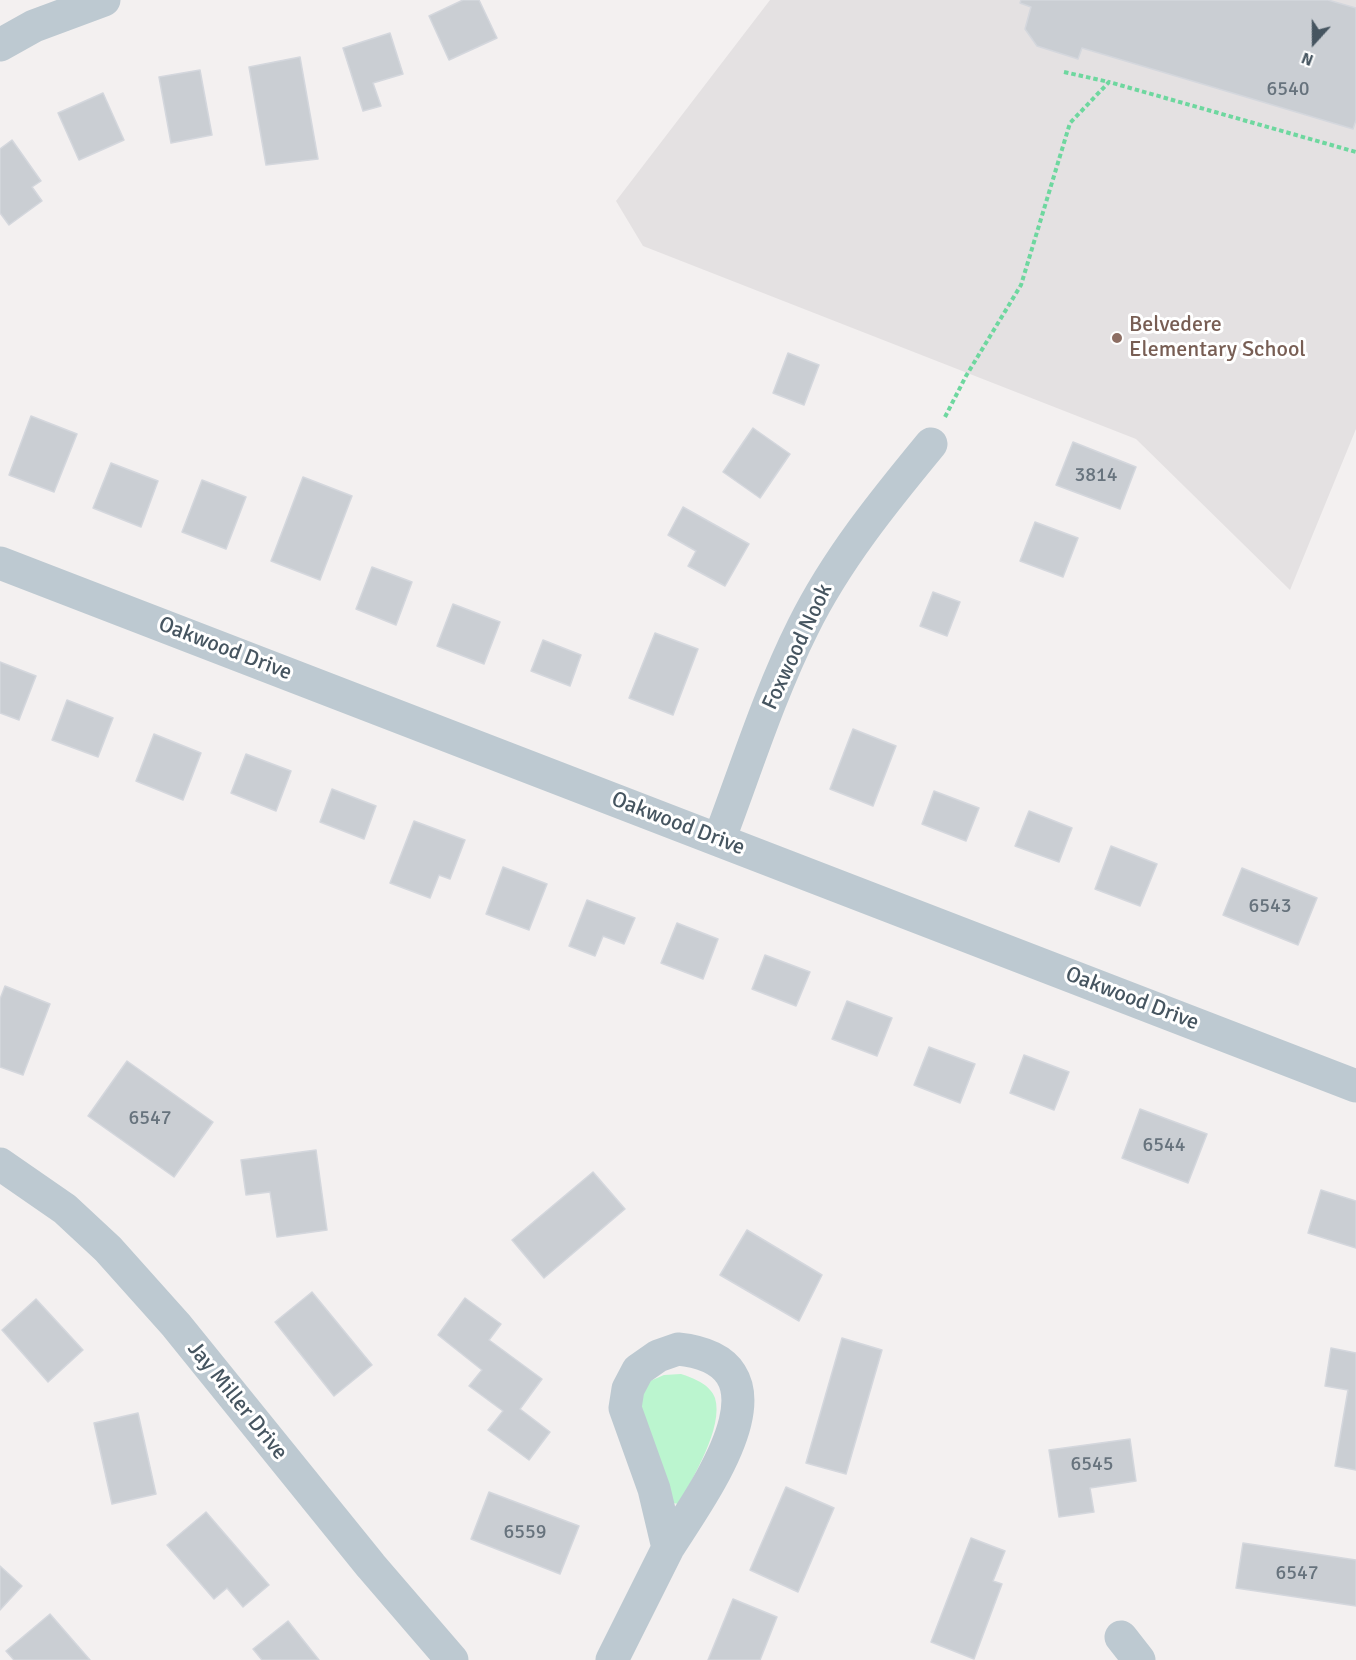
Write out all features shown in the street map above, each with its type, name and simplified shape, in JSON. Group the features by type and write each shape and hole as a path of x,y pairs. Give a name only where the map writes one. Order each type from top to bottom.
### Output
{"street":[{"path":"0,45 34,26 104,0"},
{"name":"Foxwood Nook","path":"719,840 777,687 803,627 837,568 883,502 931,444"},
{"name":"Oakwood Drive","path":"0,563 1356,1086"},
{"name":"Jay Miller Drive","path":"0,1164 65,1209 108,1250 176,1325 370,1566 452,1660"},
{"path":"612,1660 668,1548 721,1459 739,1411 739,1390 731,1374 717,1359 699,1352 678,1349 658,1356 638,1370 628,1389 625,1408 654,1489 668,1548"}],"path":[{"path":"1064,72 1109,82 1356,152"},
{"path":"960,390 966,376 1022,285 1070,123 1109,82"}],"shaded area":[{"name":"Belvedere Elementary School","path":"770,0 1356,0 1356,429 1290,590 1136,439 643,246 616,201"}],"green space":[{"path":"681,1374 701,1382 713,1393 717,1410 711,1438 679,1504 673,1503 644,1449 641,1395 650,1381 664,1375"}],"building":[{"path":"463,0 479,0 497,38 449,60 429,16"},
{"path":"1021,0 1328,0 1356,8 1356,120 1353,129 1082,48 1078,59 1037,46 1025,29 1031,7 1020,3"},
{"path":"390,33 403,74 373,83 381,106 363,111 343,48"},
{"path":"300,57 318,159 266,165 249,67"},
{"path":"200,70 212,135 171,143 159,77"},
{"path":"103,93 124,140 79,160 58,113"},
{"path":"12,140 41,181 32,187 42,201 9,225 0,213 0,149"},
{"path":"788,353 819,365 804,405 773,393"},
{"path":"31,416 77,434 54,492 9,475"},
{"path":"753,428 790,454 760,498 723,472"},
{"path":"1073,442 1136,467 1120,509 1056,485"},
{"path":"111,463 158,481 141,527 93,508"},
{"path":"303,477 352,496 320,580 271,561"},
{"path":"202,480 246,497 226,549 182,532"},
{"path":"683,507 749,544 725,586 688,566 696,551 668,535"},
{"path":"1035,522 1078,538 1063,577 1020,561"},
{"path":"372,567 412,582 396,625 356,609"},
{"path":"933,592 960,602 947,636 920,626"},
{"path":"453,604 500,622 484,664 437,646"},
{"path":"655,633 698,649 673,715 629,698"},
{"path":"543,640 581,655 570,686 531,671"},
{"path":"0,662 36,676 19,720 0,713"},
{"path":"67,700 113,718 98,757 52,740"},
{"path":"853,729 896,746 873,806 830,789"},
{"path":"154,734 201,753 183,800 136,781"},
{"path":"246,754 291,771 276,811 231,793"},
{"path":"332,789 376,806 364,839 320,822"},
{"path":"934,791 979,808 966,841 922,824"},
{"path":"1029,811 1072,828 1059,862 1015,846"},
{"path":"414,821 465,840 450,879 439,875 430,898 390,883"},
{"path":"1111,846 1157,864 1140,906 1095,889"},
{"path":"503,867 547,884 529,930 486,914"},
{"path":"1242,868 1317,898 1298,945 1223,915"},
{"path":"587,900 635,918 624,944 603,936 595,956 569,946"},
{"path":"677,923 718,939 703,979 661,963"},
{"path":"765,955 810,972 796,1006 752,989"},
{"path":"5,986 50,1004 23,1075 0,1067 0,999"},
{"path":"847,1001 892,1018 877,1056 832,1039"},
{"path":"929,1047 975,1064 960,1103 914,1085"},
{"path":"1024,1055 1069,1072 1054,1110 1010,1093"},
{"path":"127,1061 213,1122 174,1177 88,1116"},
{"path":"1140,1109 1207,1134 1188,1183 1122,1158"},
{"path":"316,1150 327,1230 277,1237 270,1192 246,1195 241,1160"},
{"path":"593,1172 625,1209 544,1278 512,1240"},
{"path":"1321,1190 1356,1201 1356,1248 1308,1233"},
{"path":"747,1230 822,1275 799,1321 720,1275"},
{"path":"312,1292 372,1365 334,1396 275,1322"},
{"path":"465,1298 501,1324 489,1340 542,1379 520,1409 550,1432 529,1460 488,1430 503,1411 469,1386 482,1370 438,1335"},
{"path":"36,1299 83,1350 48,1382 2,1330"},
{"path":"842,1338 882,1350 846,1474 806,1463"},
{"path":"1331,1348 1356,1353 1356,1470 1335,1466 1348,1390 1325,1386"},
{"path":"138,1413 156,1494 112,1504 94,1423"},
{"path":"1130,1439 1136,1481 1090,1488 1094,1512 1059,1517 1049,1450"},
{"path":"786,1487 834,1508 798,1592 750,1570"},
{"path":"489,1492 579,1526 560,1574 471,1539"},
{"path":"206,1512 269,1585 243,1607 227,1588 214,1599 167,1545"},
{"path":"971,1538 1005,1551 993,1581 1002,1584 974,1659 931,1642"},
{"path":"1243,1543 1356,1560 1356,1606 1236,1588"},
{"path":"0,1566 22,1586 0,1610"},
{"path":"733,1599 777,1617 760,1660 708,1660"},
{"path":"50,1614 90,1660 14,1660 6,1651"},
{"path":"288,1621 319,1660 262,1660 253,1649"}],"place":[{"name":"Belvedere Elementary School","path":"1117,338"}]}
